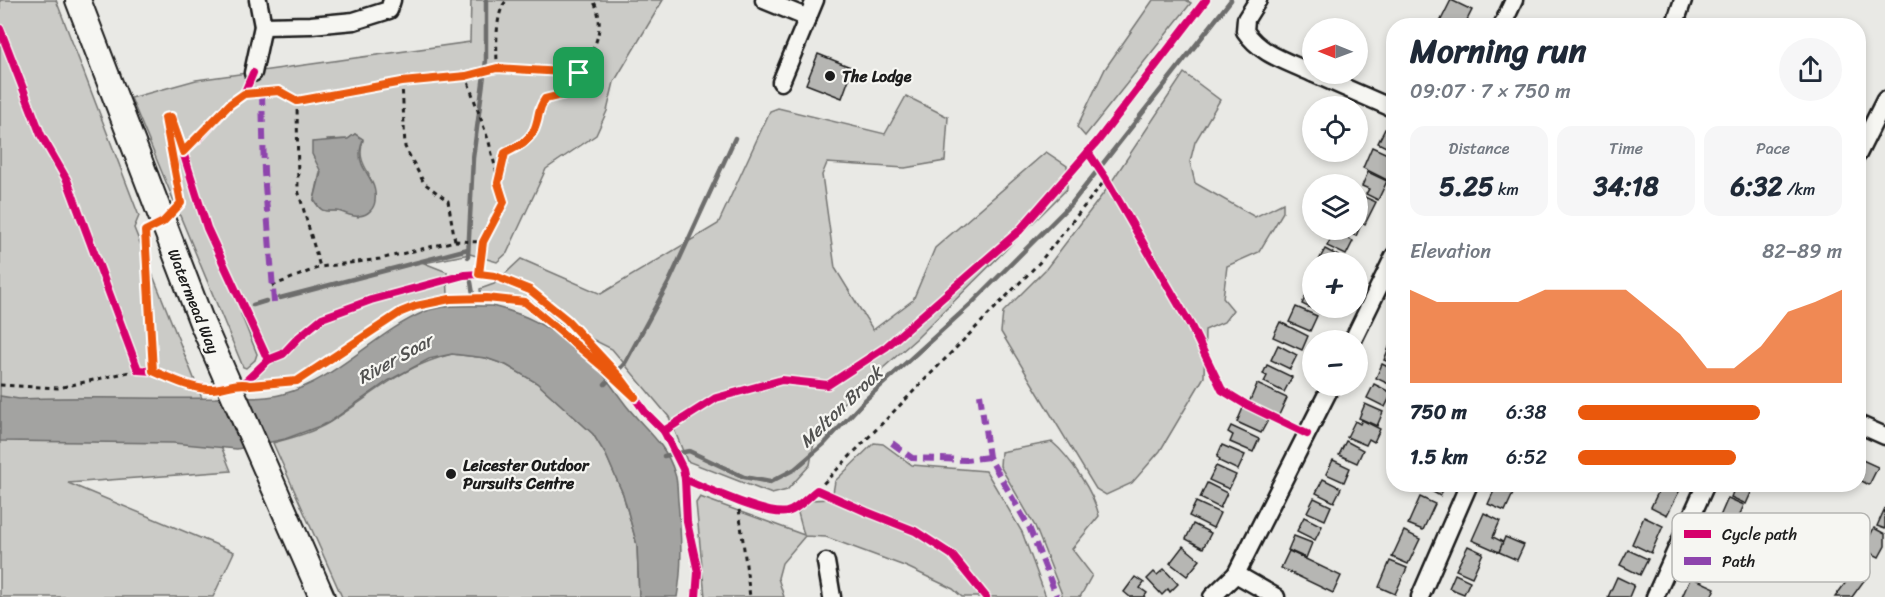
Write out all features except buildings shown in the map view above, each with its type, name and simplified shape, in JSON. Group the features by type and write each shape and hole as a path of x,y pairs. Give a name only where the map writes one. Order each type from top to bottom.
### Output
{"highway":[{"name":"Watermead Way","path":"78,0 202,323 318,587"}],"street":[{"path":"254,73 263,26 258,0"},
{"path":"263,26 354,21 389,10 392,0"},
{"path":"764,0 808,18"},
{"path":"781,82 815,0"},
{"path":"1258,0 1246,18 1245,30 1252,41 1261,50 1302,68"},
{"path":"1506,18 1515,0"},
{"path":"1677,18 1683,0"},
{"path":"1338,84 1386,105"},
{"path":"1866,138 1885,100"},
{"path":"1358,330 1386,272"},
{"path":"1212,597 1236,574 1326,396"},
{"path":"1866,428 1885,436"},
{"path":"1420,597 1466,492"},
{"path":"1693,513 1702,492"},
{"path":"1655,597 1672,559"},
{"path":"826,562 832,597"},
{"path":"1236,574 1276,597"}],"path":[{"path":"497,68 498,22 503,4 507,0"},
{"path":"498,183 505,153 525,142 536,127 538,110 545,99 565,94 596,46 600,23 592,0"},
{"path":"241,96 279,91 297,101 402,82 466,76 497,68 579,73"},
{"path":"241,96 254,73"},
{"path":"466,76 489,142 504,202 483,242 479,274"},
{"path":"402,82 405,147 424,183 448,201 455,241"},
{"path":"297,101 298,190 320,267"},
{"path":"817,493 1039,263 1106,178"},
{"path":"272,286 320,267 380,258 455,241 483,242"},
{"path":"251,376 244,383 250,385 297,381 401,312 416,306 450,299 487,298 525,302 606,367 640,404"},
{"path":"587,343 606,367"},
{"path":"0,385 58,388 141,370 134,359"},
{"path":"728,497 747,504"},
{"path":"738,501 750,597"}],"shaded area":[{"path":"0,0 56,0 139,216 134,228 231,471 68,483 234,552 213,597 0,597"},
{"path":"471,0 663,0 614,82 607,111 596,135 546,169 507,253 497,262 470,254 424,263 447,272 448,295 415,301 296,377 254,383 269,353 248,309 241,314 257,354 255,360 246,368 243,367 131,98 196,80 470,42","holes":["355,134 363,140 362,157 369,174 358,217 341,211 322,209 314,200 327,140 348,139"]},
{"path":"1153,0 1186,0 1191,3 1085,136 1077,127 1105,69"},
{"path":"1184,73 1220,100 1195,142 1190,162 1195,183 1255,217 1283,203 1283,212 1259,252 1227,266 1223,298 1233,310 1224,322 1205,330 1204,377 1160,451 1132,483 1106,495 1096,489 1001,332 1003,312 1046,269 1106,190"},
{"path":"906,96 948,117 945,161 905,168 827,163 822,175 835,268 873,330 913,300 935,248 1046,152 1067,166 1067,189 916,339 842,404 815,437 810,465 787,490 772,494 687,461 669,417 612,349 524,305 481,301 480,289 494,284 521,259 601,294 718,224 770,111 778,108 885,134"},
{"name":"Leicester Outdoor Pursuits Centre","path":"452,354 486,358 506,365 537,383 593,434 606,455 623,494 637,545 639,597 342,597 273,443 324,426 402,374 417,366"},
{"path":"1052,442 1080,476 1092,497 1099,516 1072,549 1092,575 1080,597 1063,597 1035,526 1000,466 1001,452"},
{"path":"874,443 883,444 912,465 986,471 1022,532 1046,597 962,597 953,589 907,567 826,537 805,536 782,563 778,578 784,597 705,597 696,503 700,497 804,535 798,513 810,500 832,499 835,481"}],"water":[{"path":"355,134 363,139 360,159 374,187 373,207 368,213 356,216 323,210 314,200 321,172 312,154 312,142 348,139"},
{"name":"River Soar","path":"492,306 535,321 593,361 629,410 652,434 665,452 671,462 677,484 681,549 677,597 639,597 637,545 623,494 606,455 593,434 537,383 506,365 486,358 452,354 429,359 388,381 328,423 285,439 237,449 173,443 0,441 0,396 19,399 275,396 302,388 320,379 389,331 424,312 449,307"}],"waterway":[{"path":"468,257 473,158 486,60 486,0"},
{"name":"Melton Brook","path":"664,456 689,451 744,477 770,482 795,469 825,443 864,401 972,303 1072,203 1231,0"},
{"path":"605,384 625,363 669,282 735,138"},
{"path":"280,298 468,249"},
{"path":"471,282 473,294"},
{"path":"253,305 266,301"}],"marked path":[{"path":"262,93 264,172 274,302"},
{"path":"980,394 989,457 1029,527 1057,597"},
{"path":"892,443 912,458 966,460 989,457"}],"cycle path":[{"path":"664,431 716,398 782,380 828,385 886,347 1019,231 1097,142 1206,0"},
{"path":"0,29 41,135 67,180 138,370 153,371 189,385 209,389 244,383 268,360 283,354 322,318 371,300 464,275 479,274 494,276 530,290 567,320 620,377 645,412 664,431 683,469 685,479 687,522 698,572 696,597"},
{"path":"253,73 244,94 230,104 183,152 207,228 268,360"},
{"path":"153,371 145,231 163,221 181,203 165,118 171,117 183,152"},
{"path":"1088,152 1191,326 1222,390 1245,404 1307,434"},
{"path":"685,479 737,501 778,512 795,509 817,490 915,531 952,555 986,597"}],"place":[{"name":"The Lodge","path":"830,76"},
{"name":"Leicester Outdoor Pursuits Centre","path":"451,474"}],"route":[{"path":"497,68 579,73 565,94 545,99 538,110 536,127 525,142 505,153 498,183 504,202 483,242 479,274 495,276 530,290 567,320 620,377 635,397 525,302 487,298 450,299 416,306 401,312 297,381 250,385 244,383 209,389 189,386 153,371 145,231 163,222 181,203 165,118 171,117 183,152 230,104 244,94 279,91 297,101 402,82 466,76 497,68"}]}
